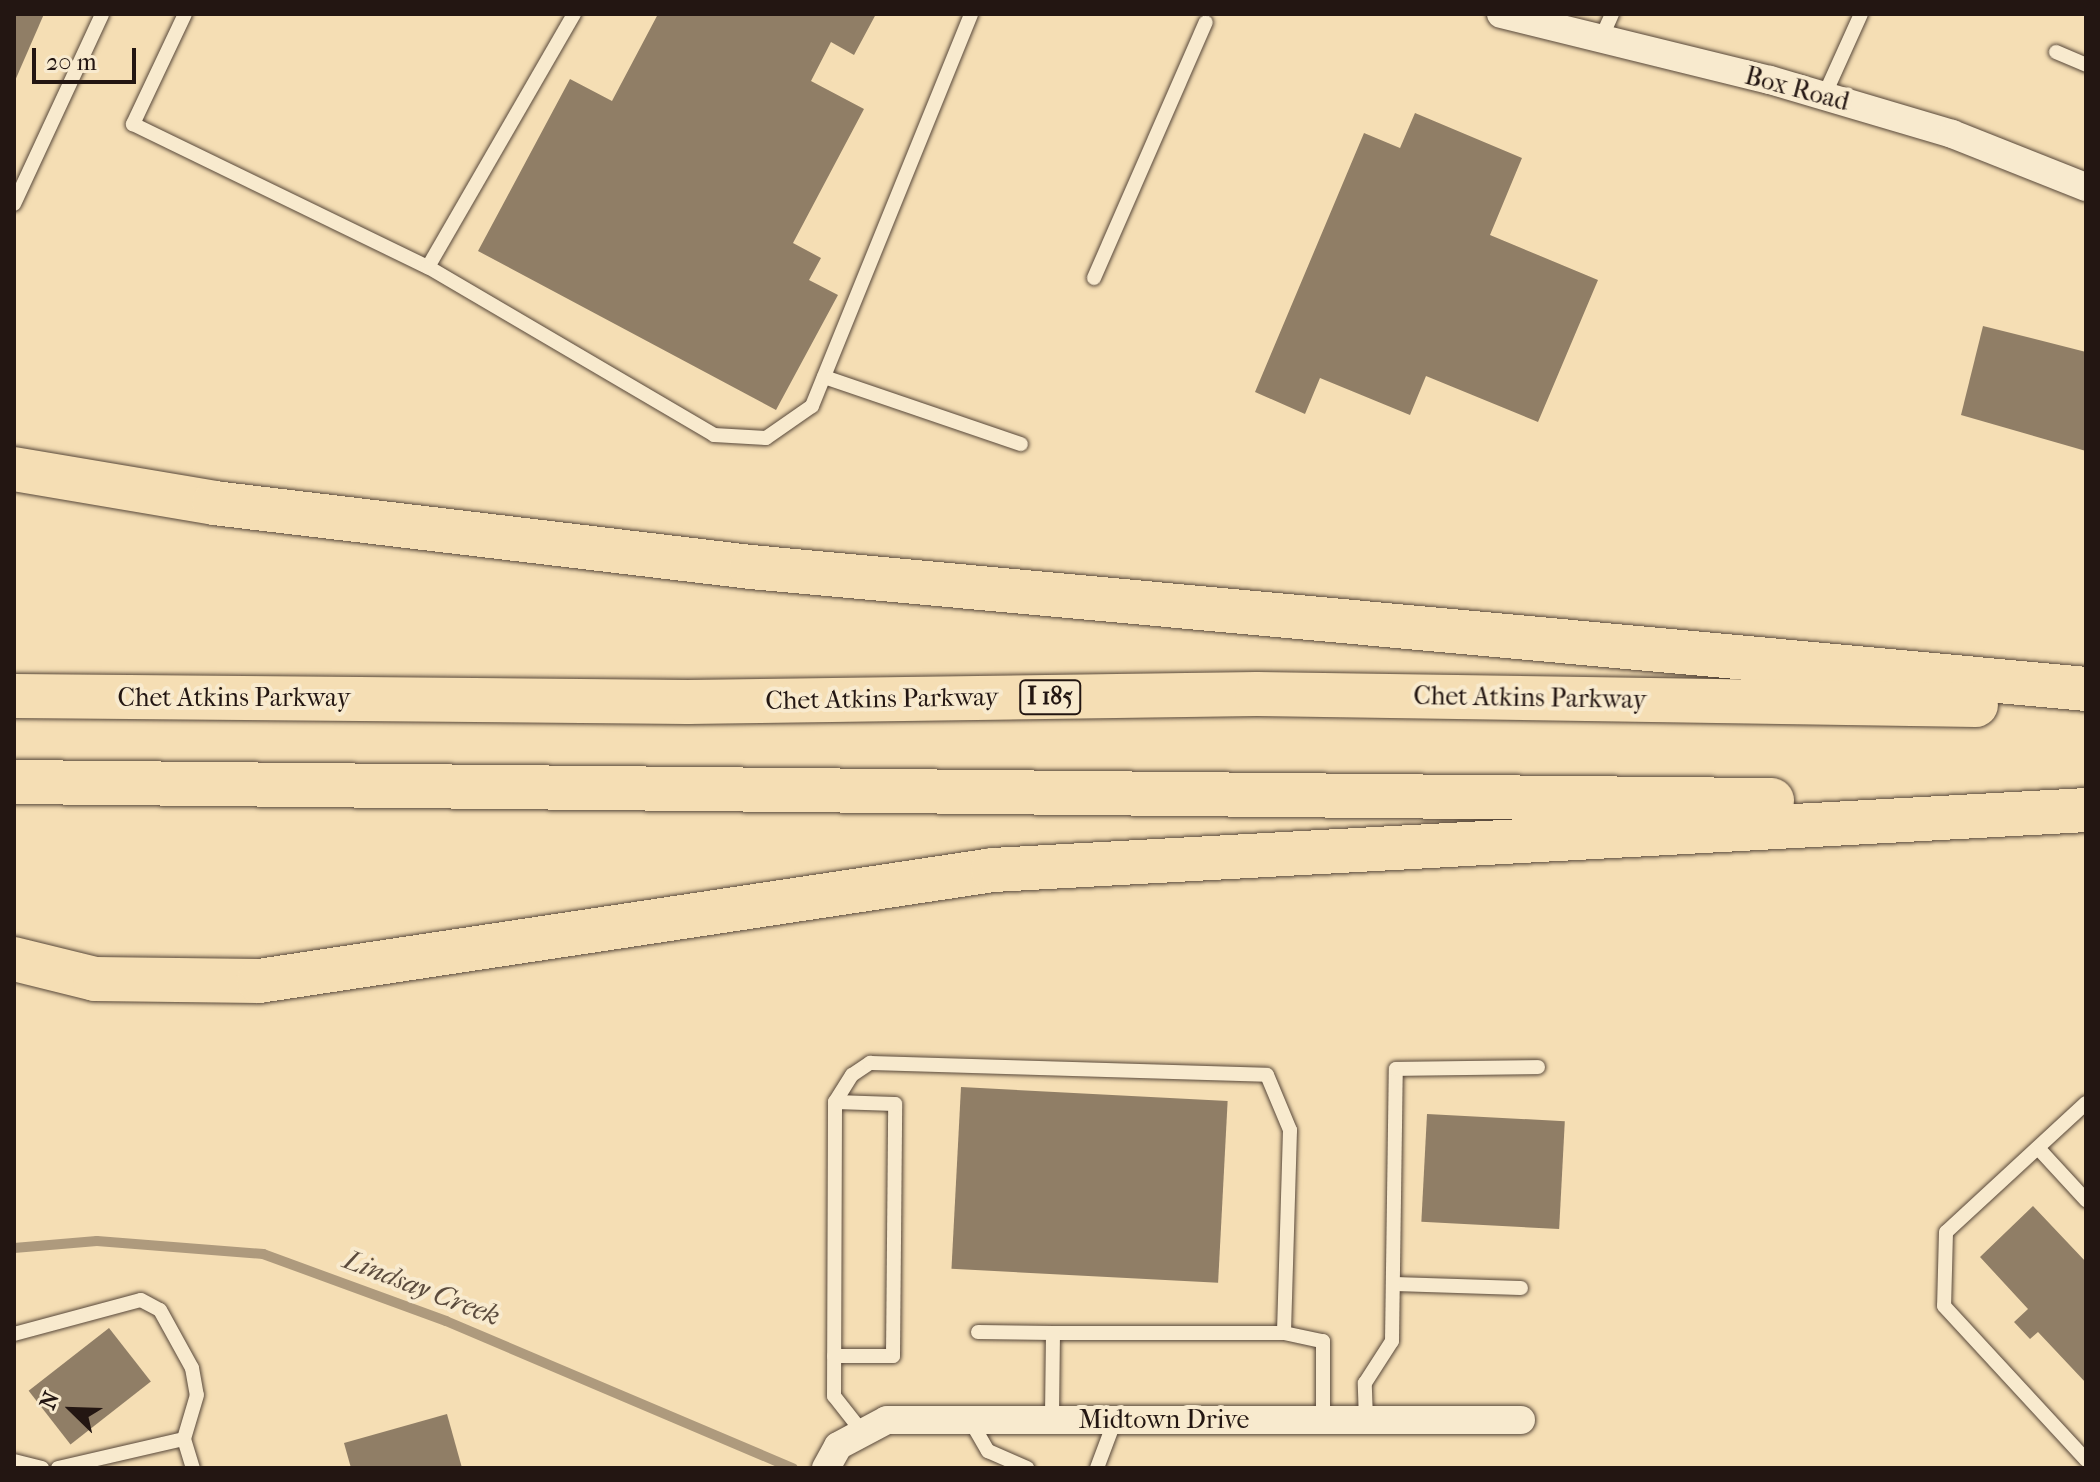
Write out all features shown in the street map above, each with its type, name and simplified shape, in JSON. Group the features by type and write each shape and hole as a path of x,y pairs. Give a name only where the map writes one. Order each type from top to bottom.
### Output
{"highway":[{"path":"14,469 78,481 751,567 2086,689"},
{"path":"14,480 78,481"},
{"name":"Chet Atkins Parkway","path":"14,696 688,702 1257,694 2086,707"},
{"path":"14,782 2086,804"},
{"path":"14,987 95,979 259,981 993,870 2086,810"},
{"path":"14,959 95,979"}],"street":[{"name":"Box Road","path":"1501,14 1824,96 1952,134 2086,187"},
{"name":"Midtown Drive","path":"860,1429 887,1420 1521,1420"},
{"path":"826,1468 838,1446 860,1429"}],"lane":[{"path":"14,204 102,14"},
{"path":"185,14 133,124 428,267 714,435 766,438 812,406 971,14"},
{"path":"428,267 574,14"},
{"path":"1600,41 1612,14"},
{"path":"1824,96 1861,14"},
{"path":"1094,278 1206,22"},
{"path":"2056,52 2086,65"},
{"path":"824,377 1021,444"},
{"path":"860,1429 834,1396 835,1102 852,1075 870,1063 1267,1075 1290,1130 1284,1333"},
{"path":"1366,1420 1365,1383 1392,1341 1396,1069 1538,1067"},
{"path":"834,1356 893,1356 895,1104 835,1102"},
{"path":"2086,1103 1946,1232 1944,1306 2086,1460"},
{"path":"2038,1148 2086,1200"},
{"path":"1394,1284 1521,1288"},
{"path":"14,1334 141,1300 160,1310 195,1382 184,1439 193,1468"},
{"path":"978,1332 1284,1333 1323,1341 1323,1420"},
{"path":"1052,1420 1053,1333"},
{"path":"969,1420 988,1451 1027,1468"},
{"path":"1097,1468 1115,1420"},
{"path":"58,1468 184,1439"},
{"path":"14,1461 42,1468"}],"building":[{"path":"14,14 44,14 14,83"},
{"path":"658,14 876,14 854,55 831,42 811,81 864,109 793,243 821,258 809,280 838,295 776,410 478,251 570,79 612,101"},
{"path":"1415,113 1522,158 1490,235 1598,280 1538,422 1426,376 1410,415 1320,378 1305,414 1255,392 1364,133 1400,148"},
{"path":"1983,326 2086,352 2086,451 1961,415"},
{"path":"961,1087 1228,1101 1218,1283 951,1269"},
{"path":"1427,1114 1565,1121 1559,1229 1421,1222"},
{"path":"2033,1206 2086,1262 2086,1383 2038,1332 2030,1339 2014,1322 2028,1309 1980,1257"},
{"path":"109,1328 151,1382 70,1444 29,1391"},
{"path":"447,1414 462,1468 351,1468 344,1443"}],"waterway":[{"name":"Lindsay Creek","path":"14,1248 97,1241 263,1254 446,1321 793,1468"}]}
